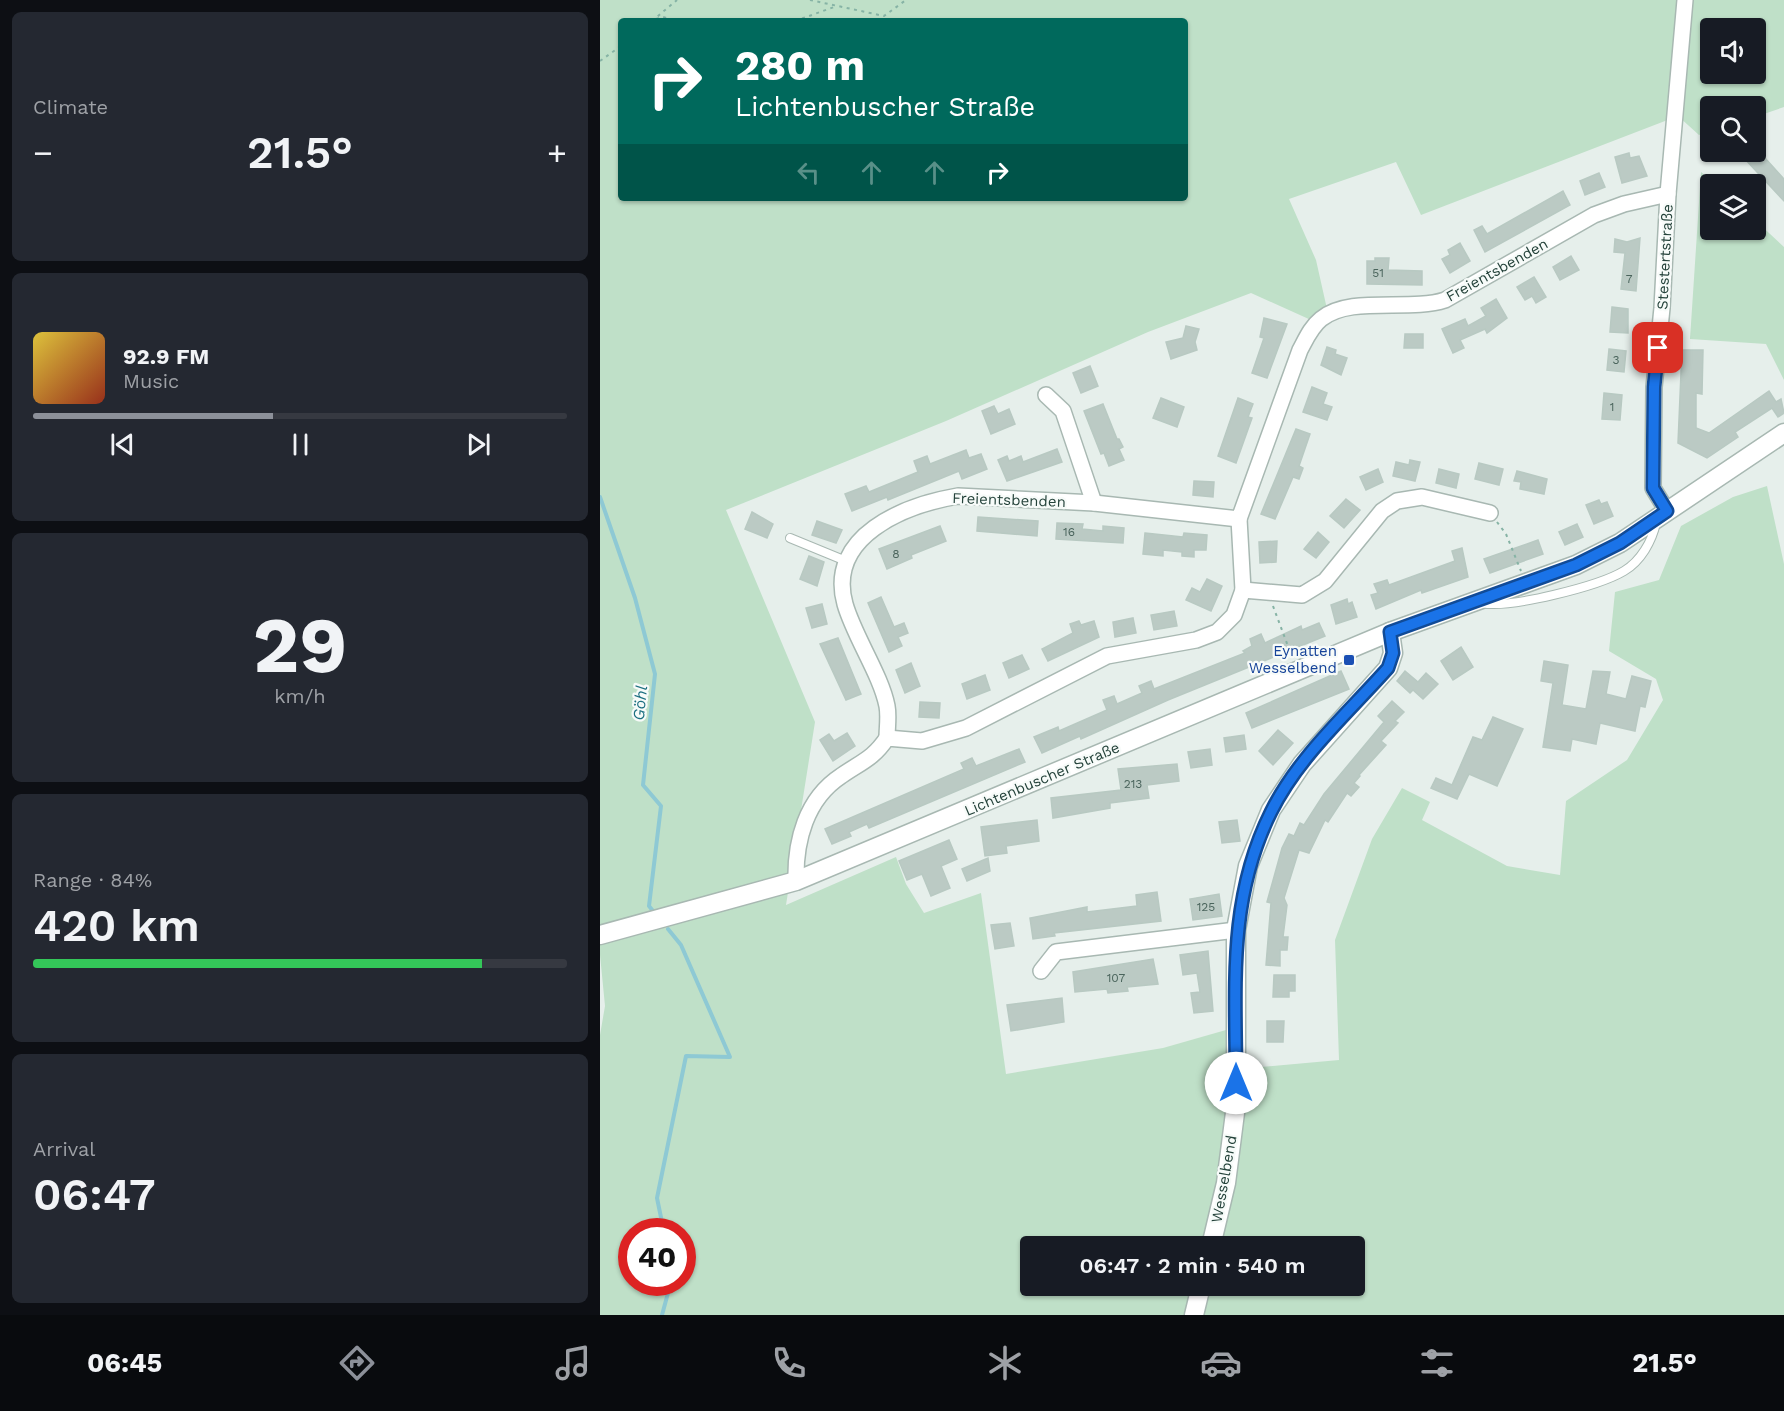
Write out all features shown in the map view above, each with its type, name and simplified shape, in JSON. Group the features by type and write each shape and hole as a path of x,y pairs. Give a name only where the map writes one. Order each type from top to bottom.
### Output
{"street":[{"name":"Stestertstraße","path":"1662,515 1653,488 1654,387 1685,0"},
{"name":"Freientsbenden","path":"1239,519 1094,503 958,496 940,499 896,515 878,525 864,535 846,561 842,581 845,604 887,706 887,738 922,741 966,728 1107,656 1196,640 1216,632 1234,615 1243,590 1239,519 1300,350 1310,331 1322,318 1343,308 1428,305 1445,300 1594,215 1624,204 1668,194"},
{"path":"1046,395 1063,411 1094,503"},
{"name":"Lichtenbuscher Straße","path":"600,935 796,881 1390,632 1526,585 1602,552 1662,515 1784,433"},
{"path":"1243,590 1268,594 1302,595 1326,581 1382,511 1397,501 1422,497 1490,513"},
{"name":"Wesselbend","path":"1213,1236 1226,1183 1236,1105 1236,930 1248,866 1271,810 1302,764 1388,668 1393,653 1390,632"},
{"path":"796,881 795,857 802,829 817,797 840,777 876,755 887,738"},
{"path":"1041,971 1056,952 1236,930"},
{"path":"1194,1315 1199,1296"}],"lane":[{"name":"Lichtenbuscher Straße","path":"1478,602 1493,605 1538,597 1585,586 1624,571 1642,556 1662,515"},
{"path":"790,538 846,561"}],"path":[{"path":"655,18 677,0"},
{"path":"810,0 884,16 906,0"},
{"path":"803,18 837,6"},
{"path":"600,61 618,48"},
{"path":"1490,513 1506,534 1526,585"},
{"path":"1268,594 1298,671"}],"green space":[{"path":"600,0 1784,0 1784,107 1766,113 1766,96 1700,96 1700,135 1678,116 1421,215 1396,162 1289,199 1316,260 1327,309 1311,320 1251,293 1148,332 946,421 726,510 815,722 786,905 896,857 906,884 924,913 981,893 1006,1074 1163,1048 1240,1026 1240,1069 1339,1060 1335,940 1372,839 1402,788 1430,802 1422,820 1507,866 1560,875 1566,801 1627,760 1663,700 1656,679 1609,651 1615,592 1659,580 1681,526 1733,497 1767,486 1784,564 1784,1315 600,1315 600,1035 605,1006 600,955"},
{"path":"1700,187 1700,240 1766,240 1766,230 1784,247 1784,380 1766,344 1690,339"}],"building":[{"path":"1629,153 1630,158 1639,156 1647,176 1622,183 1615,157"},
{"path":"1766,159 1784,179 1784,201 1766,182 1766,174 1759,174 1748,162 1766,162"},
{"path":"1599,173 1605,187 1585,195 1580,181"},
{"path":"1563,191 1570,205 1485,252 1474,230 1482,226 1487,234"},
{"path":"1640,238 1636,291 1621,289 1625,253 1614,252 1615,239 1627,242"},
{"path":"1460,243 1470,261 1450,273 1442,259 1450,255 1448,250"},
{"path":"1571,256 1579,270 1560,280 1553,267"},
{"path":"1375,258 1389,258 1388,270 1422,271 1422,285 1367,284 1367,261 1375,261"},
{"path":"1534,277 1546,297 1536,303 1532,296 1525,300 1517,287"},
{"path":"1496,299 1507,318 1487,333 1485,329 1460,340 1464,348 1453,353 1442,329 1465,319 1468,326 1486,316 1481,308"},
{"path":"1612,307 1628,309 1628,333 1610,332"},
{"path":"1264,318 1287,324 1267,378 1252,373 1264,338 1260,337"},
{"path":"1186,326 1199,329 1195,342 1197,350 1171,359 1166,342 1183,338"},
{"path":"1405,334 1423,334 1423,348 1404,348"},
{"path":"1327,347 1336,350 1335,354 1347,358 1341,375 1321,365"},
{"path":"1609,349 1626,351 1624,372 1607,370"},
{"path":"1682,350 1703,350 1702,394 1696,393 1696,428 1709,433 1769,391 1776,402 1781,399 1784,413 1778,417 1772,408 1735,432 1738,437 1707,458 1678,443"},
{"path":"1090,366 1098,386 1081,393 1073,373"},
{"path":"1312,387 1327,393 1323,404 1332,407 1327,420 1303,412"},
{"path":"1604,393 1622,395 1620,420 1602,419"},
{"path":"1161,398 1184,407 1177,427 1153,418"},
{"path":"1238,398 1253,404 1248,417 1252,418 1236,463 1218,456"},
{"path":"1103,404 1117,439 1123,447 1119,449 1124,460 1109,466 1104,453 1101,454 1084,411"},
{"path":"994,406 998,414 1009,409 1015,424 991,434 982,411"},
{"path":"1296,429 1310,434 1299,466 1303,468 1299,479 1293,477 1275,519 1261,514"},
{"path":"1057,449 1062,462 1007,481 998,460 1007,456 1009,461 1021,456 1023,462"},
{"path":"966,450 969,458 981,454 987,469 962,479 959,471 888,500 887,497 852,511 845,494 866,486 869,492 918,472 914,461 927,456 930,464"},
{"path":"1410,460 1420,462 1415,481 1393,476 1396,462 1409,465"},
{"path":"1479,463 1503,469 1499,485 1475,479"},
{"path":"1378,469 1383,482 1366,490 1360,477"},
{"path":"1439,469 1459,474 1456,488 1436,483"},
{"path":"1517,471 1547,479 1544,494 1520,489 1521,482 1514,481"},
{"path":"1194,481 1214,482 1213,497 1193,495"},
{"path":"1346,499 1360,510 1344,528 1330,516"},
{"path":"1599,500 1601,504 1607,502 1613,516 1594,524 1586,505"},
{"path":"752,512 773,524 767,538 745,529"},
{"path":"978,517 1038,521 1037,536 977,531"},
{"path":"817,521 842,530 836,543 812,535"},
{"path":"1057,523 1083,524 1082,529 1103,531 1103,526 1124,528 1123,543 1056,539"},
{"path":"1577,524 1583,537 1565,545 1559,532"},
{"path":"940,526 946,541 911,555 912,558 887,569 879,549"},
{"path":"1318,532 1329,542 1316,558 1304,549"},
{"path":"1145,533 1183,537 1184,533 1207,535 1206,550 1194,550 1194,557 1182,556 1182,552 1163,550 1163,556 1143,554"},
{"path":"1538,540 1543,554 1490,573 1484,559"},
{"path":"1277,541 1276,562 1260,563 1259,542"},
{"path":"1462,548 1468,577 1422,593 1421,590 1376,609 1371,595 1378,593 1374,584 1387,580 1389,585 1455,561 1452,551"},
{"path":"809,556 824,562 817,586 800,579"},
{"path":"1207,579 1222,586 1211,611 1186,600 1192,588 1200,592"},
{"path":"881,597 894,627 904,623 908,633 898,637 902,646 889,652 868,603"},
{"path":"1347,599 1348,604 1352,602 1357,617 1336,624 1331,605"},
{"path":"822,604 827,624 812,628 806,608"},
{"path":"1174,611 1177,626 1154,630 1151,615"},
{"path":"1133,618 1136,633 1115,637 1113,622"},
{"path":"1079,621 1081,625 1094,621 1099,637 1048,661 1042,649 1073,633 1070,624"},
{"path":"1319,623 1325,636 1168,700 1081,739 1080,736 1042,753 1034,737 1058,727 1059,731 1107,710 1103,700 1114,696 1117,704 1142,693 1139,686 1151,681 1154,689 1245,653 1243,651 1252,646 1250,639 1261,634 1265,643 1301,626 1302,630"},
{"path":"838,638 861,694 846,700 820,644"},
{"path":"1461,647 1473,667 1453,680 1441,661"},
{"path":"1022,655 1029,669 1009,678 1003,663"},
{"path":"1544,661 1568,665 1562,705 1586,709 1593,671 1610,672 1606,694 1626,699 1632,676 1651,681 1645,707 1640,706 1635,731 1600,723 1596,744 1572,739 1570,751 1543,747 1553,683 1541,681"},
{"path":"911,663 920,686 905,693 896,670"},
{"path":"1341,671 1349,689 1252,728 1246,713"},
{"path":"1405,671 1418,682 1426,673 1438,684 1423,699 1413,690 1410,693 1397,681"},
{"path":"985,675 990,690 967,699 962,684"},
{"path":"1392,701 1404,712 1395,721 1398,723 1381,741 1386,745 1359,775 1354,783 1359,787 1351,796 1347,793 1328,822 1325,820 1309,853 1299,850 1284,898 1287,905 1283,937 1288,937 1287,950 1280,950 1280,966 1266,965 1271,903 1267,902 1282,848 1289,834 1294,836 1300,823 1304,825 1324,794 1384,722 1378,716"},
{"path":"920,702 940,703 939,718 919,717"},
{"path":"1493,717 1523,729 1497,786 1469,774 1457,799 1431,788 1436,778 1452,785 1473,737 1482,740"},
{"path":"1278,730 1293,743 1273,765 1259,751"},
{"path":"847,733 855,746 833,761 820,740 829,734 834,741"},
{"path":"1244,735 1246,749 1226,752 1224,738"},
{"path":"1019,749 1025,762 869,828 867,824 849,832 851,836 832,844 825,829 964,769 961,763 972,758 976,766"},
{"path":"1210,749 1212,765 1191,768 1188,752"},
{"path":"1177,764 1179,781 1147,785 1149,798 1110,803 1110,808 1053,818 1051,798 1121,790 1118,769"},
{"path":"1037,820 1039,841 1006,846 1007,853 985,856 981,827"},
{"path":"1237,820 1240,841 1222,843 1219,822"},
{"path":"949,840 957,859 941,866 950,888 931,896 922,874 907,880 899,861"},
{"path":"988,858 990,871 967,881 962,869"},
{"path":"1157,892 1161,921 1054,933 1055,936 1033,939 1030,918 1087,907 1087,912 1137,906 1136,895"},
{"path":"1219,894 1222,916 1193,920 1190,899"},
{"path":"1010,923 1014,946 995,949 991,925"},
{"path":"1208,951 1213,1011 1194,1013 1191,993 1200,992 1197,973 1183,975 1180,955"},
{"path":"1153,959 1158,984 1127,987 1128,991 1108,993 1107,989 1075,992 1073,972"},
{"path":"1274,975 1295,975 1295,991 1289,991 1289,997 1273,997"},
{"path":"1062,998 1064,1022 1011,1031 1007,1005"},
{"path":"1267,1021 1284,1021 1283,1042 1267,1042"}],"waterway":[{"name":"Göhl","path":"600,497 635,598 655,674 643,785 661,806 649,906 653,911"},
{"name":"Göhl","path":"661,1218 657,1198 686,1056 730,1057 681,945 668,929"},
{"name":"Göhl","path":"662,1315 667,1296"}],"place":[{"name":"Eynatten Wesselbend","path":"1349,660"}],"route":[{"path":"1236,1083 1236,930 1248,866 1271,810 1302,764 1388,668 1393,653 1390,632 1526,585 1576,565 1620,543 1667,511 1653,488 1654,387 1658,348"}]}
